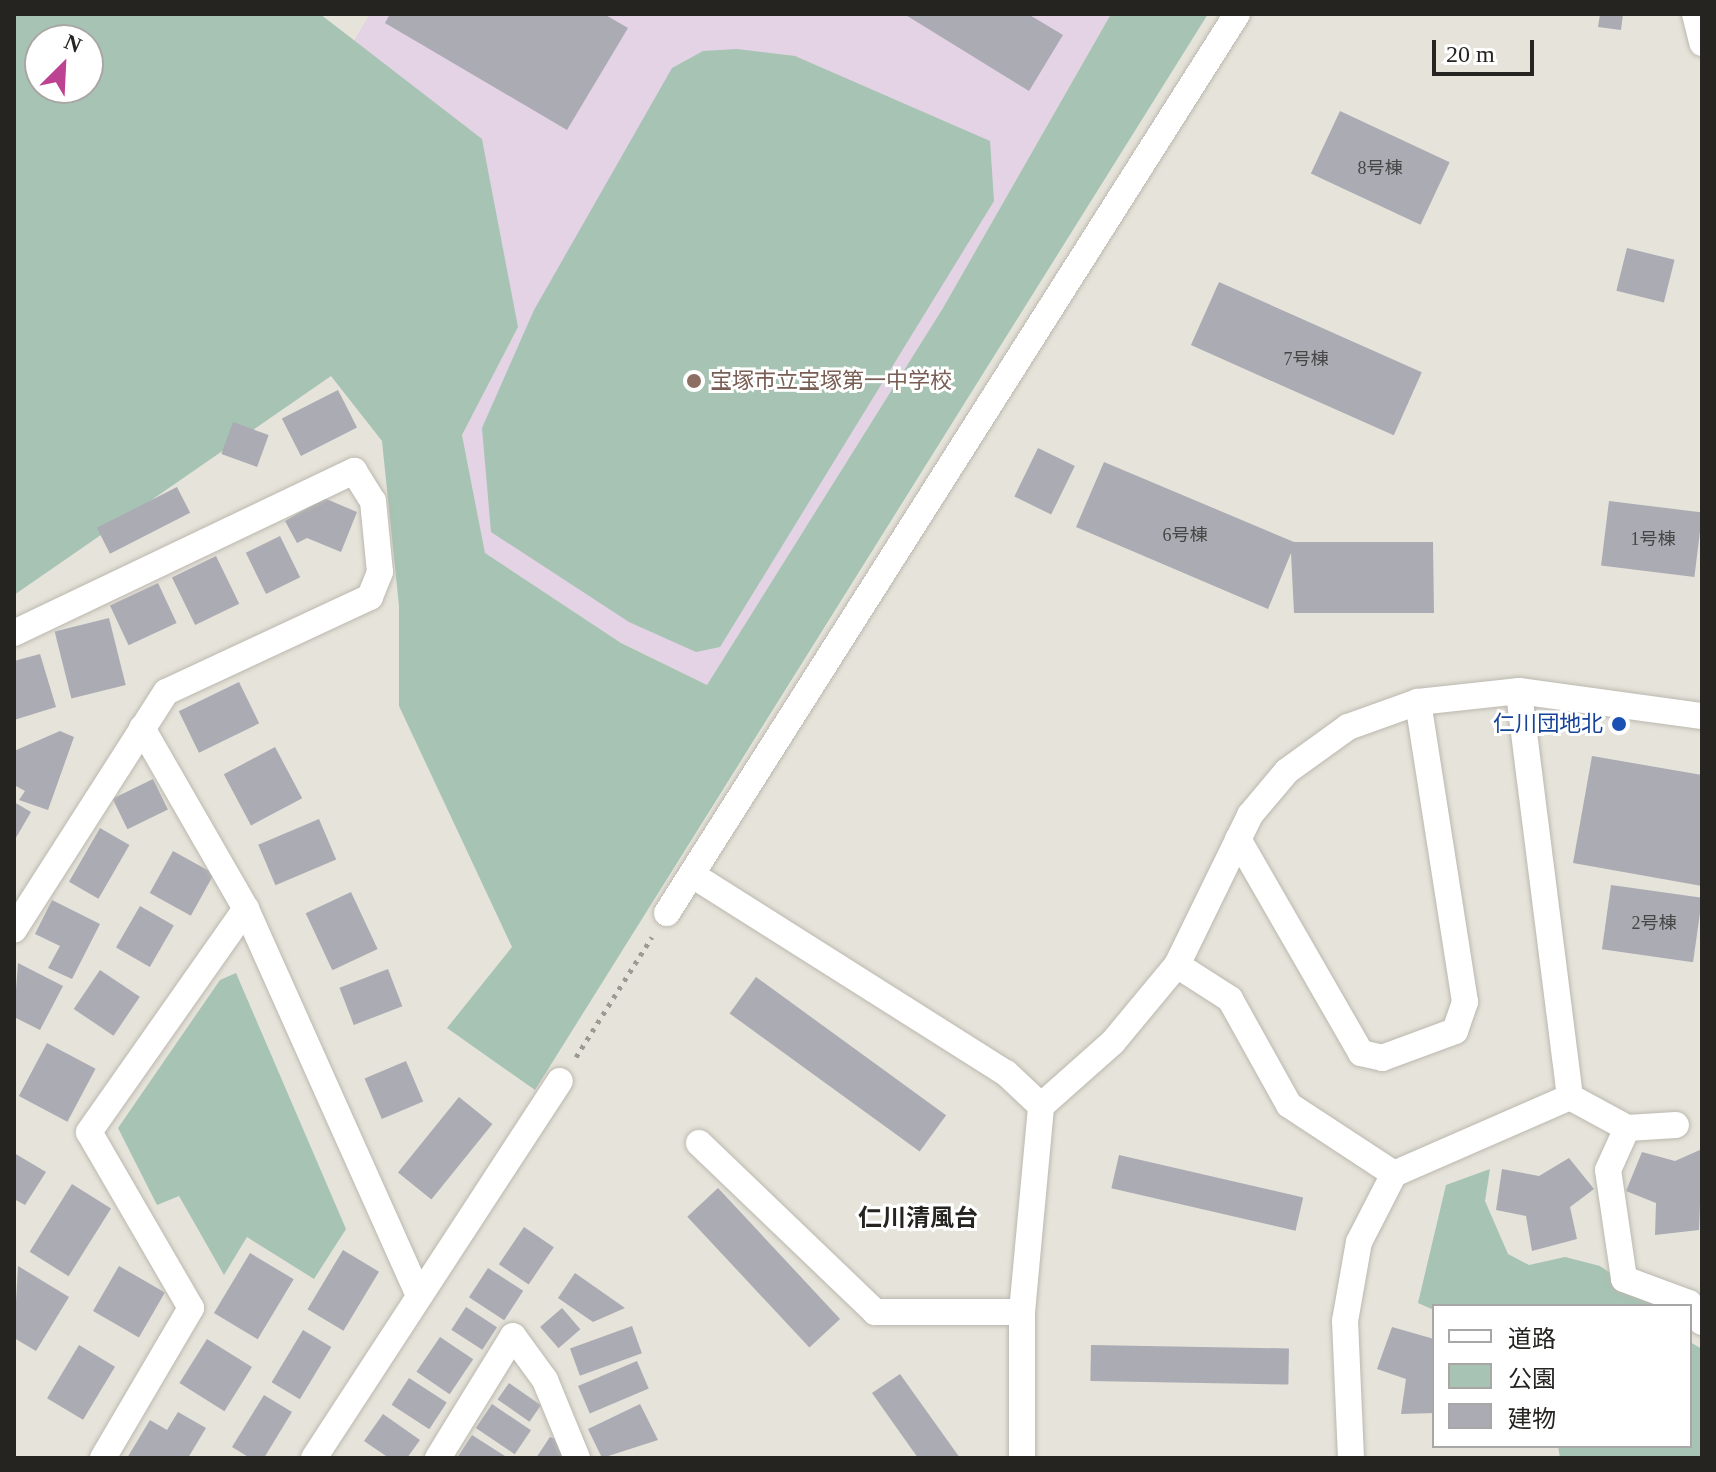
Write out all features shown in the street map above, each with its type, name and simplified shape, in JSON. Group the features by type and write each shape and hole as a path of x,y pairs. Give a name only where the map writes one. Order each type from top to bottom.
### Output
{"street":[{"path":"667,913 694,876 1237,14"},
{"path":"1695,14 1702,43"},
{"path":"14,633 354,471 373,501 380,572 370,597 166,692 14,930"},
{"path":"1519,691 1570,1097"},
{"path":"1022,1458 1022,1312 1041,1106 1113,1042 1177,965 1238,839 1287,771 1348,727 1418,702 1519,691 1702,716"},
{"path":"1238,839 1361,1053 1382,1058 1455,1031 1465,1002 1418,702"},
{"path":"142,728 246,909 418,1293"},
{"path":"694,876 1006,1073 1041,1106"},
{"path":"103,1458 191,1308 89,1132 246,909"},
{"path":"1177,965 1230,999 1289,1105 1394,1174"},
{"path":"318,1456 418,1293 560,1081"},
{"path":"1570,1097 1627,1128 1676,1125"},
{"path":"1351,1458 1345,1321 1359,1242 1394,1174 1570,1097"},
{"path":"1627,1128 1608,1170 1624,1279 1690,1304"},
{"path":"699,1143 875,1312 1022,1312"},
{"path":"438,1458 513,1336 545,1380 577,1458"}],"path":[{"path":"560,1081 667,913"}],"shaded area":[{"name":"宝塚市立宝塚第一中学校","path":"370,14 1111,14 943,308 707,685 621,643 485,553 462,435 518,327 353,42"}],"green space":[{"path":"14,14 320,14 482,139 518,327 462,435 485,553 621,643 707,685 943,308 1111,14 1208,14 535,1090 447,1028 512,947 399,706 399,606 382,441 331,376 14,595"},
{"name":"宝塚市立宝塚第一中学校","path":"737,49 795,56 990,141 994,201 720,647 696,652 629,622 491,532 482,428 534,310 672,68 703,51"},
{"path":"236,973 346,1229 314,1279 247,1237 224,1275 179,1196 157,1205 118,1128 220,980"},
{"path":"1490,1169 1485,1201 1508,1254 1529,1265 1565,1257 1600,1266 1656,1304 1432,1304 1432,1309 1418,1303 1446,1185"},
{"path":"1692,1343 1702,1349 1702,1458 1560,1458 1558,1448 1692,1448"}],"building":[{"path":"390,14 604,14 628,28 567,130 385,23"},
{"path":"904,14 1028,14 1063,35 1029,91"},
{"path":"1600,14 1623,14 1621,30 1598,27"},
{"path":"1340,111 1450,162 1421,225 1311,174"},
{"path":"1627,248 1675,260 1664,303 1616,291"},
{"path":"1219,282 1422,372 1394,435 1191,345"},
{"path":"338,390 357,427 301,456 282,419"},
{"path":"233,422 269,435 257,467 221,454"},
{"path":"1038,448 1075,466 1051,515 1014,497"},
{"path":"1104,462 1294,542 1433,542 1434,613 1294,613 1291,553 1268,609 1076,527"},
{"path":"177,487 190,513 110,554 97,528"},
{"path":"324,498 357,512 341,552 307,538 297,543 285,521"},
{"path":"1609,501 1702,512 1694,577 1601,566"},
{"path":"280,536 300,577 266,594 246,553"},
{"path":"216,556 239,604 195,625 172,577"},
{"path":"158,583 177,623 129,645 110,605"},
{"path":"109,618 126,685 71,698 55,632"},
{"path":"40,654 56,707 14,720 14,661"},
{"path":"239,682 259,723 199,753 179,711"},
{"path":"60,731 74,737 48,810 19,800 25,791 14,785 14,751"},
{"path":"275,747 302,798 251,825 224,774"},
{"path":"1592,756 1702,775 1702,886 1573,863"},
{"path":"153,779 168,810 127,829 113,799"},
{"path":"14,802 31,812 14,841"},
{"path":"319,819 336,860 275,885 258,845"},
{"path":"100,828 129,845 98,899 69,882"},
{"path":"173,851 214,874 191,916 150,893"},
{"path":"1611,885 1702,898 1693,962 1602,949"},
{"path":"351,892 378,949 332,970 306,913"},
{"path":"52,900 100,924 72,979 48,968 60,946 35,934"},
{"path":"140,906 174,926 150,967 116,948"},
{"path":"18,963 63,986 40,1030 14,1017"},
{"path":"388,969 402,1006 354,1025 339,988"},
{"path":"100,970 140,997 114,1036 74,1009"},
{"path":"756,977 946,1115 920,1152 730,1013"},
{"path":"47,1043 96,1069 67,1122 19,1096"},
{"path":"406,1061 423,1102 382,1119 365,1079"},
{"path":"459,1097 492,1124 431,1199 398,1172"},
{"path":"1702,1149 1699,1230 1655,1235 1656,1203 1626,1191 1642,1152 1675,1161"},
{"path":"14,1153 46,1172 25,1205 14,1199"},
{"path":"1119,1155 1303,1198 1296,1231 1111,1188"},
{"path":"1569,1158 1594,1189 1570,1207 1577,1239 1532,1251 1526,1216 1496,1210 1502,1169 1539,1176"},
{"path":"72,1184 111,1208 69,1276 30,1252"},
{"path":"718,1188 840,1319 809,1348 687,1217"},
{"path":"524,1227 554,1247 529,1284 499,1264"},
{"path":"343,1250 379,1272 343,1331 307,1309"},
{"path":"250,1253 294,1279 258,1339 214,1313"},
{"path":"18,1266 69,1297 36,1351 14,1338"},
{"path":"119,1266 165,1292 139,1338 93,1311"},
{"path":"488,1268 523,1291 504,1320 469,1297"},
{"path":"575,1273 625,1308 593,1322 558,1298"},
{"path":"466,1307 497,1327 482,1350 451,1330"},
{"path":"562,1308 580,1329 558,1348 540,1327"},
{"path":"632,1326 642,1353 580,1376 570,1349"},
{"path":"1392,1327 1432,1338 1432,1413 1401,1414 1406,1379 1377,1369"},
{"path":"303,1330 331,1347 300,1399 272,1382"},
{"path":"440,1337 473,1359 450,1394 417,1372"},
{"path":"207,1339 252,1367 224,1411 179,1383"},
{"path":"79,1345 115,1367 83,1420 47,1398"},
{"path":"1091,1345 1289,1348 1288,1384 1090,1381"},
{"path":"637,1361 649,1389 590,1414 578,1386"},
{"path":"900,1374 960,1458 918,1458 872,1393"},
{"path":"409,1378 447,1403 429,1429 392,1405"},
{"path":"509,1383 541,1405 529,1422 498,1399"},
{"path":"264,1395 292,1412 264,1458 250,1458 232,1447"},
{"path":"492,1404 531,1430 515,1454 476,1428"},
{"path":"640,1404 658,1440 602,1458 588,1429"},
{"path":"178,1412 206,1428 188,1458 127,1458 150,1420 167,1430"},
{"path":"383,1414 420,1440 407,1458 389,1458 364,1441"},
{"path":"472,1435 508,1458 457,1458"},
{"path":"550,1437 555,1439 564,1458 536,1458"}],"place":[{"name":"宝塚市立宝塚第一中学校","path":"694,381"},
{"name":"仁川団地北","path":"1619,724"}],"district":[{"name":"仁川清風台","path":"918,1219"}]}
